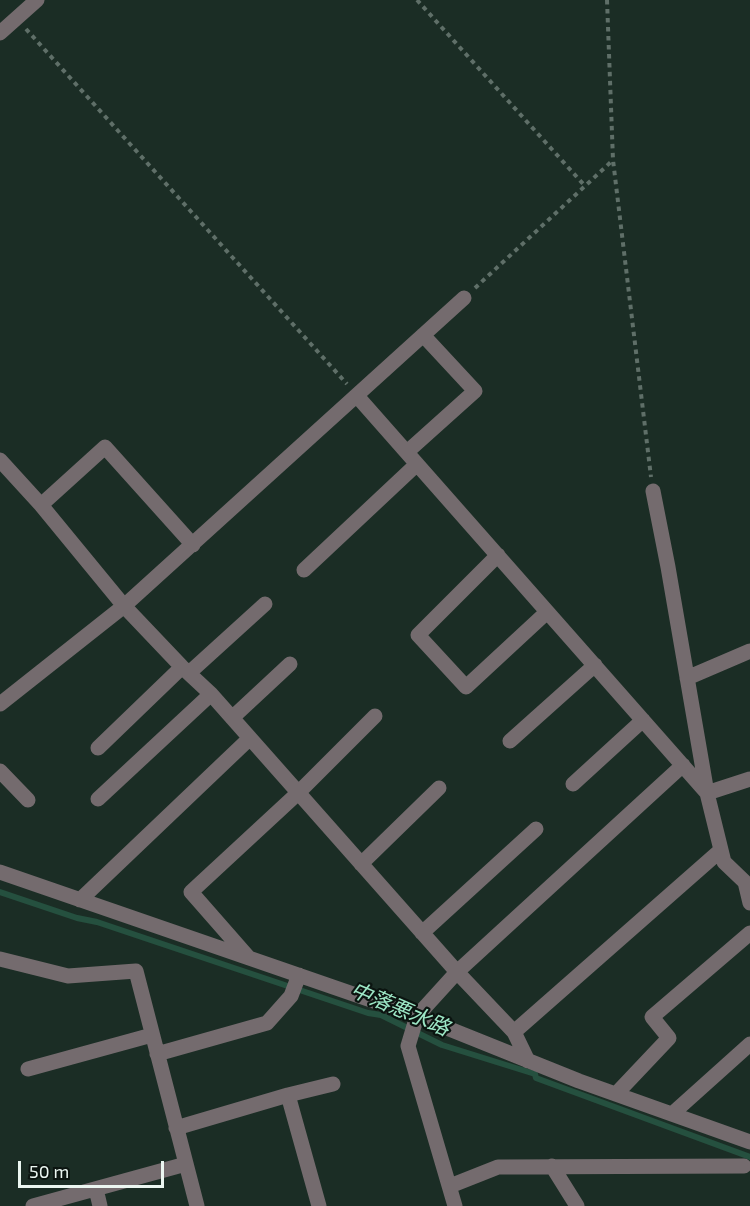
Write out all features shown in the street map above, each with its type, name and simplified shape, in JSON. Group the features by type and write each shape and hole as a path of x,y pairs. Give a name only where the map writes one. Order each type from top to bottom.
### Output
{"street":[{"path":"0,33 37,0"},
{"path":"0,704 124,606 464,298"},
{"path":"407,452 475,391 423,335"},
{"path":"357,396 708,793"},
{"path":"41,505 105,447 193,545"},
{"path":"0,460 41,505 124,606 211,694 422,933 514,1032 528,1061"},
{"path":"304,570 417,464"},
{"path":"653,491 708,793 721,850 724,862 748,881 750,903"},
{"path":"498,555 418,635 466,687 547,612"},
{"path":"98,748 185,670 265,604"},
{"path":"687,678 750,651"},
{"path":"232,718 290,664"},
{"path":"510,741 595,665"},
{"path":"98,799 211,694"},
{"path":"250,960 191,892 298,793 375,716"},
{"path":"573,784 643,720"},
{"path":"80,900 250,738"},
{"path":"455,1206 408,1046 416,1019 457,972 683,765"},
{"path":"0,771 28,800"},
{"path":"708,793 750,779"},
{"path":"361,864 439,788"},
{"path":"422,933 536,829"},
{"path":"514,1032 721,850"},
{"path":"0,872 416,1019 750,1142"},
{"path":"616,1094 669,1038 652,1017 750,933"},
{"path":"0,959 68,976 136,971 197,1206"},
{"path":"157,1054 267,1023 291,996 298,977"},
{"path":"28,1069 152,1035"},
{"path":"672,1114 750,1044"},
{"path":"176,1128 333,1084"},
{"path":"288,1095 319,1206"},
{"path":"33,1206 186,1164"},
{"path":"552,1166 577,1206"},
{"path":"450,1186 498,1167 744,1166"},
{"path":"96,1189 100,1206"}],"path":[{"path":"417,0 585,186"},
{"path":"607,0 613,160 653,491"},
{"path":"17,19 357,396"},
{"path":"464,298 613,160"}],"waterway":[{"name":"中落悪水路","path":"0,892 368,1013 381,1015 442,1045 535,1074 536,1078 750,1157"}]}
